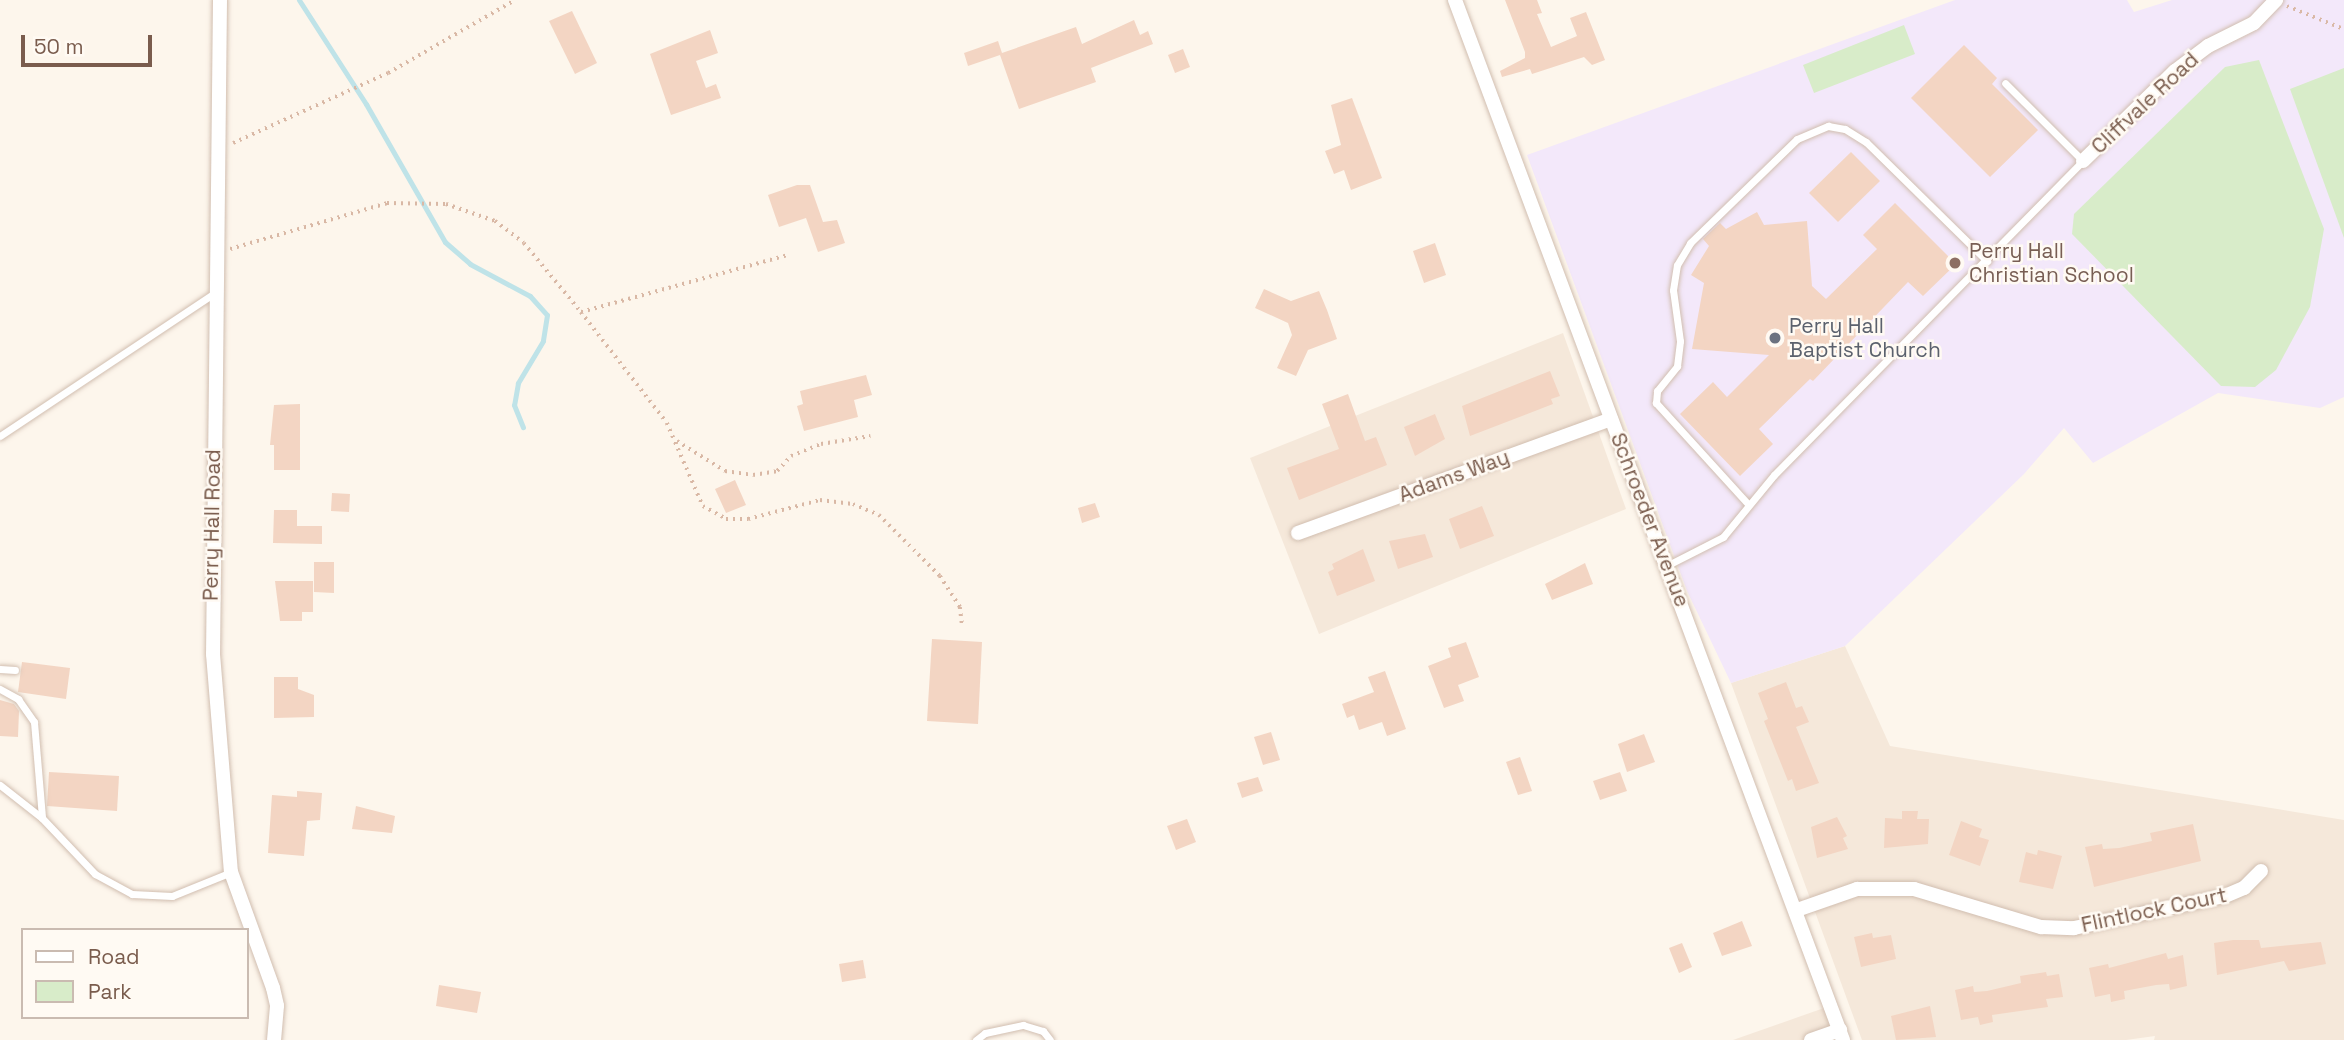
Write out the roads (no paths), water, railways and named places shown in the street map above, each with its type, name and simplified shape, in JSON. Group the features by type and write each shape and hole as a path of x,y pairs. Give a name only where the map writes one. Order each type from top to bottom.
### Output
{"street":[{"name":"Perry Hall Road","path":"220,0 215,148 216,292 211,607 231,872 273,988 277,1006 274,1040"},
{"name":"Schroeder Avenue","path":"1455,0 1842,1035"},
{"name":"Cliffvale Road","path":"2083,161 2175,71 2208,46 2254,23 2276,0"},
{"name":"Adams Way","path":"1298,533 1611,419"},
{"name":"Flintlock Court","path":"1797,910 1857,889 1914,889 2041,927 2074,928 2225,897 2244,888 2261,871"},
{"path":"1811,1040 1842,1035"}],"lane":[{"path":"1668,565 1723,537 1748,504 2083,161 2005,83"},
{"path":"1748,504 1656,403 1657,391 1677,366 1680,341 1673,290 1677,265 1690,243 1797,139 1828,126 1846,129 1866,142 1987,261"},
{"path":"0,436 173,324 216,292"},
{"path":"0,669 15,670"},
{"path":"0,689 18,699 34,722 42,818"},
{"path":"0,785 42,818 95,874 132,894 172,896 231,872"},
{"path":"976,1040 985,1033 1023,1025 1043,1031 1050,1040"}],"waterway":[{"path":"299,0 366,104 445,242 470,264 530,296 547,315 543,341 518,383 514,405 523,427"}],"place":[{"name":"Perry Hall Christian School","path":"1955,263"},
{"name":"Perry Hall Baptist Church","path":"1775,338"}]}
